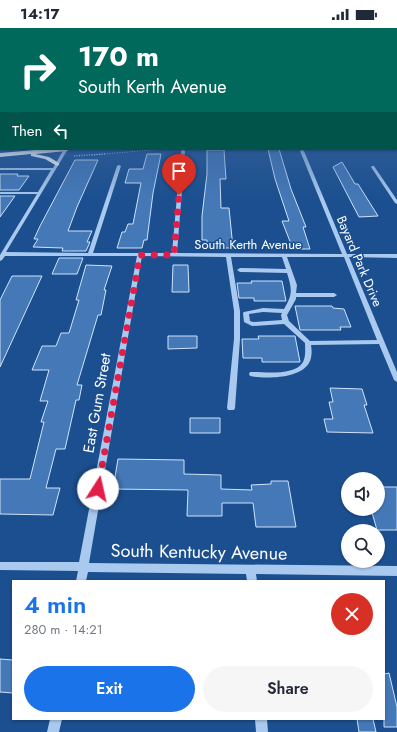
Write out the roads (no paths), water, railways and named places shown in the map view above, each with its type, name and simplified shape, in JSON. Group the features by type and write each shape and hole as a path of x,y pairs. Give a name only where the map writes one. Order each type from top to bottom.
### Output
{"highway":[{"path":"0,155 54,150"},
{"path":"8,154 39,156 50,160 55,167"}],"street":[{"path":"2,257 65,150"},
{"path":"174,255 183,151"},
{"name":"Bayard Park Drive","path":"302,151 397,380"},
{"path":"90,255 119,166"},
{"path":"0,169 55,167"},
{"path":"373,167 397,203"},
{"path":"0,193 40,194"},
{"name":"South Kerth Avenue","path":"2,257 90,255 397,256"},
{"name":"East Gum Street","path":"81,580 140,255"},
{"path":"228,255 237,311 237,339 231,408"},
{"path":"284,256 294,285 293,299 284,315 286,322 308,343 381,342"},
{"path":"240,270 289,271"},
{"path":"293,295 334,295"},
{"path":"286,311 263,310 246,313 247,322 252,324 286,322"},
{"path":"252,374 290,373 299,370 308,357 308,343"},
{"name":"South Kentucky Avenue","path":"0,566 397,571"},
{"path":"251,569 252,580"},
{"path":"54,732 56,720"},
{"path":"262,720 262,732"}]}
